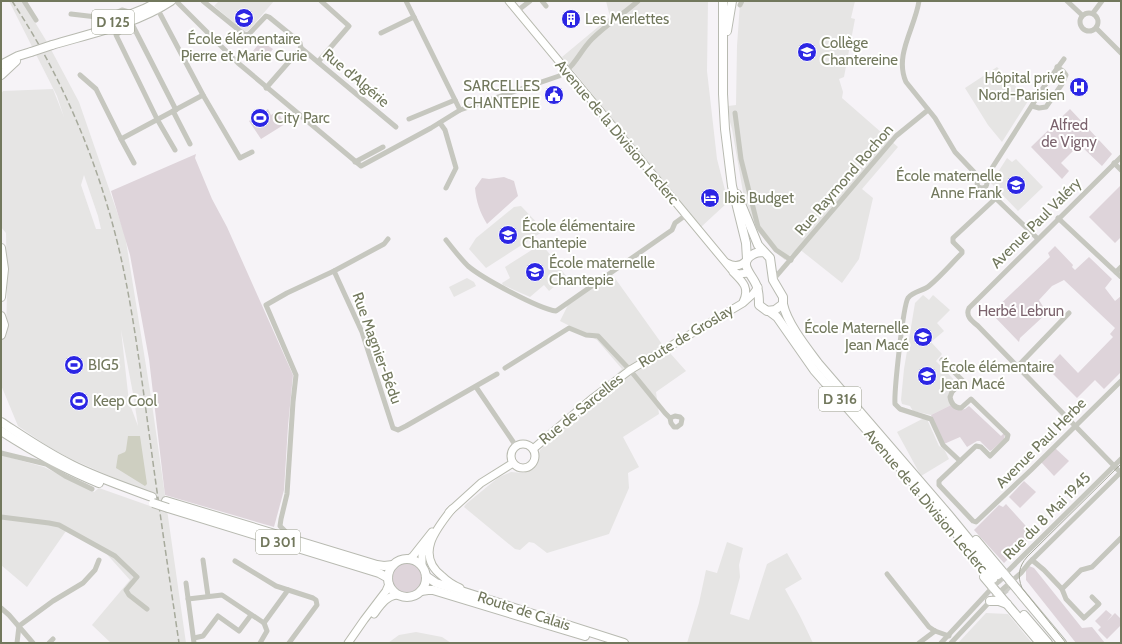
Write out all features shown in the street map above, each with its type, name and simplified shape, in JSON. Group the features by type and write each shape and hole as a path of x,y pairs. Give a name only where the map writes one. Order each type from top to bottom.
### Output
{"main road":[{"name":"D 125","path":"1,65 28,53 131,20 159,4 171,1"},
{"name":"Avenue de la Division Leclerc","path":"509,1 566,72 729,266 746,289 743,303"},
{"path":"723,1 723,111 734,199 746,244 746,268 758,287 760,306"},
{"path":"723,55 732,1"},
{"name":"D 125","path":"1,75 10,66 28,53"},
{"name":"Avenue de la Division Leclerc","path":"731,176 759,248 770,258 773,280 783,296 783,304 788,318 805,345 818,363 917,483 1002,584 1055,643"},
{"path":"1,248 4,269 1,297"},
{"path":"729,266 739,266 755,253 764,252"},
{"path":"729,266 738,274 749,273"},
{"name":"Route de Groslay","path":"630,370 743,303 758,287"},
{"name":"Route de Groslay","path":"743,303 753,302 760,306"},
{"path":"769,311 777,309 783,304"},
{"name":"Avenue de la Division Leclerc","path":"760,306 777,317 814,370 917,483"},
{"path":"1,316 4,325 1,334"},
{"name":"Rue de Sarcelles","path":"533,449 593,398 630,370"},
{"name":"D 301","path":"1,422 49,453 72,465 153,500"},
{"name":"D 301","path":"1,431 44,458 70,471 107,486 273,533 377,565 393,565"},
{"path":"519,444 527,444 533,449 534,460 529,466 522,468 513,463 511,456 513,448 519,444"},
{"path":"409,559 452,509 481,483 513,463"},
{"path":"917,483 943,525 1062,643"},
{"name":"D 301","path":"167,504 379,573 388,581"},
{"path":"452,509 432,539 429,552 431,564 435,570 453,585 501,604"},
{"path":"349,643 391,596 397,595 411,597 421,591 425,585 426,576 422,566 422,555 431,534"},
{"path":"349,643 364,620 386,592 389,570 393,565 400,560 409,559 422,566"},
{"name":"Route de Calais","path":"426,576 436,584 624,643"},
{"path":"388,581 393,591 397,595"},
{"name":"Avenue de la Division Leclerc","path":"1002,584 1048,643"},
{"path":"1002,584 1008,604 1040,643"},
{"name":"Route de Calais","path":"421,591 433,590 606,643"},
{"path":"990,601 999,601 1008,604"}],"street":[{"path":"24,1 36,20"},
{"path":"176,1 220,47 266,88 361,166 440,123 460,110 559,76 566,72 592,39 638,1"},
{"path":"203,1 210,3"},
{"path":"318,62 349,26 321,1"},
{"path":"406,1 460,110"},
{"path":"517,12 530,1"},
{"path":"542,1 546,6"},
{"path":"919,1 902,57 903,75 906,82 928,110 955,152 974,172 979,180 977,183 978,186 985,188 1038,238"},
{"path":"1067,1 1082,15"},
{"path":"1093,13 1102,1"},
{"name":"Rue d'Algérie","path":"210,3 244,35 249,34 266,16 269,16 296,39 300,43 301,48 396,127"},
{"path":"159,4 203,95 240,158 252,152"},
{"path":"71,14 105,18 122,10 130,12 131,20 190,144"},
{"path":"1087,12 1093,13 1098,20 1096,28 1088,31 1082,31 1080,24 1080,18 1082,15 1087,12"},
{"path":"381,33 414,17"},
{"path":"131,20 116,35 157,119 174,150"},
{"path":"1096,28 1121,53"},
{"path":"266,88 301,48"},
{"path":"985,188 987,183 985,179 1057,67 1064,59"},
{"path":"1032,106 1039,108 1046,107 1062,84 1066,74 1057,67"},
{"path":"80,75 96,89 134,163"},
{"path":"121,139 203,95"},
{"path":"409,119 456,100"},
{"name":"Rue Raymond Rochon","path":"773,280 896,136 928,110"},
{"path":"735,113 741,159 758,227 776,250 789,262 780,266 770,264"},
{"path":"440,123 444,130 456,168 446,188"},
{"path":"356,162 383,147"},
{"name":"Avenue Paul Valéry","path":"1018,366 967,315 967,311 1121,156"},
{"path":"1114,163 1121,170"},
{"path":"979,180 982,178 985,179"},
{"path":"942,360 963,381 950,396 952,404 958,408 962,408 971,399 1008,435 1007,439 990,456 979,445 960,461 943,445 930,419 900,409 895,404 898,361 906,302 909,297 930,285 962,253 962,251 953,242 953,238 996,198"},
{"path":"446,240 469,267 475,271 512,292 556,311 672,230 675,223 686,215"},
{"path":"1058,218 1121,277"},
{"path":"324,549 310,541 287,533 280,526 287,494 296,375 266,305 384,244 388,239"},
{"path":"1116,272 1121,267"},
{"name":"Rue Magnier-Bédu","path":"334,271 362,332 393,428 398,430 476,387"},
{"path":"1069,313 1018,366 1121,473"},
{"path":"506,368 569,328 586,335 598,336 630,370 670,418"},
{"path":"497,374 476,387 516,446"},
{"name":"Avenue Paul Herbe","path":"960,461 938,483 973,521 976,522 1121,380"},
{"path":"1,453 46,464 65,476 92,489"},
{"name":"Rue du 8 Mai 1945","path":"940,643 1002,584 1121,459"},
{"name":"Rue du 8 Mai 1945","path":"952,641 990,601 1002,584 1021,573 1032,560 1121,473"},
{"path":"1,517 59,525 115,556 137,577 126,590 129,595 146,609"},
{"path":"1062,589 1082,570 1092,567 1121,538"},
{"path":"17,643 19,626 53,600 83,583 95,570 99,560"},
{"path":"203,560 208,596"},
{"path":"1032,560 1062,589 1066,599 1084,618 1099,604 1092,597"},
{"path":"235,561 276,586 316,600 317,605 289,643"},
{"path":"887,574 929,627 935,631 948,635 952,641"},
{"path":"186,583 194,640 203,636 218,616 239,632 252,615"},
{"path":"264,623 288,590"},
{"path":"188,599 222,595 264,623 267,631 260,643"},
{"path":"1,608 33,643"},
{"path":"918,643 935,631"},
{"path":"49,643 53,639"}],"shaded area":[{"path":"9,1 22,1 47,42 79,102 125,235 151,397 186,643 111,643 92,625 130,580 104,551 66,531 27,587 1,565 1,455 44,467 94,492 99,488 150,506 148,493 69,458 49,447 18,426 1,385 1,339 6,332 7,294 6,233 1,227 1,94 3,91 53,89 64,117 57,96","holes":["84,175 98,216 101,229 96,229 81,185","121,330 134,399 138,426 129,402"]},
{"name":"École élémentaire Pierre et Marie Curie","path":"219,1 274,1 249,30 245,32 214,6"},
{"path":"606,1 708,1 707,71 717,159 728,202 701,227 562,57 610,17"},
{"path":"750,1 855,1 851,18 855,19 844,77 839,79 843,92 842,98 898,147 862,189 873,198 859,259 842,283 798,248 785,260 779,255 755,226 743,192 728,106 736,105 737,46 740,3"},
{"path":"997,67 1028,99 1002,142 988,125 965,88"},
{"name":"École maternelle Anne Frank","path":"1007,158 1012,162 1016,159 1043,187 1018,211 991,183"},
{"name":"École élémentaire Chantepie","path":"521,206 542,228 542,232 486,268 469,249 476,238 514,207"},
{"name":"École maternelle Chantepie","path":"538,246 540,248 543,246 568,278 562,282 561,281 549,291 544,285 530,297 503,285 502,283 510,278 505,267"},
{"path":"612,274 662,344 686,371 656,392 659,414 623,437 639,467 628,473 629,488 609,534 547,553 534,543 529,542 520,550 515,549 464,507 499,477 511,472 524,473 536,464 540,450 622,369 597,340 560,321 570,301"},
{"path":"467,278 474,282 476,286 454,297 449,287"},
{"name":"École élémentaire Jean Macé","path":"923,295 929,300 933,295 950,310 937,323 944,331 931,342 942,354 936,361 957,383 948,395 951,405 931,415 913,411 910,406 902,404 901,400 904,369 915,303"},
{"path":"926,417 939,446 944,449 949,459 921,476 897,432"},
{"path":"128,436 140,436 147,484 145,486 116,468 118,455 126,450"},
{"path":"727,542 743,548 739,565 740,577 730,614 749,620 767,564 787,553 802,579 785,589 813,643 687,643 699,603 706,570 717,573"},
{"path":"986,613 1008,614 1032,643 958,643"},
{"path":"416,632 442,637 451,643 388,643 399,635"}],"green space":[{"path":"261,41 273,49 264,60 253,51"},
{"path":"268,109 271,115 277,111 285,124 261,139 249,121"},
{"name":"Alfred de Vigny","path":"1070,109 1112,154 1102,166 1082,147 1079,150 1077,147 1061,163 1069,171 1062,179 1031,147"},
{"path":"196,154 195,158 212,199 227,227 293,375 284,490 274,527 165,495 149,359 130,255 111,191"},
{"path":"504,177 514,181 518,196 487,224 482,216 476,198 475,188 482,178 489,179"},
{"path":"1121,185 1121,237 1115,243 1089,217"},
{"name":"Herbé Lebrun","path":"1055,246 1073,265 1072,267 1075,270 1089,257 1112,279 1105,288 1115,301 1121,296 1121,372 1104,389 1095,380 1077,398 1047,368 1060,354 1078,373 1113,337 1110,334 1115,328 1064,280 1052,286 1039,300 1047,313 1020,338 1019,342 991,313 1050,257 1048,253"},
{"path":"951,405 960,410 969,406 1001,436 1004,433 1004,439 990,451 980,441 977,441 967,447 960,437 944,444 931,415"},
{"path":"1055,448 1069,461 1054,476 1041,462"},
{"path":"1024,481 1036,492 1020,508 1009,497"},
{"path":"1006,504 1033,534 1004,563 974,530 999,505 1003,507"},
{"path":"407,563 418,567 422,578 418,589 407,593 396,589 392,578 396,567"},
{"path":"1029,566 1034,568 1082,628 1092,627 1105,643 1076,643 1026,580 1026,570"},
{"path":"1106,610 1112,615 1107,621 1115,613 1121,619 1121,625 1107,639 1098,630 1101,627 1095,621"}],"tunnel":[{"path":"998,575 1011,589"},
{"path":"993,579 1006,595"}],"tram line":[{"path":"1066,643 1022,588 1019,575 1022,564 1027,557 1121,464"}],"railway":[{"path":"12,1 49,63 80,129 105,197 115,232 135,331 179,643"}],"place":[{"name":"École élémentaire Pierre et Marie Curie","path":"244,18"},
{"name":"Les Merlettes","path":"571,19"},
{"name":"Collège Chantereine","path":"807,52"},
{"name":"Hôpital privé Nord-Parisien","path":"1079,87"},
{"name":"SARCELLES CHANTEPIE","path":"554,95"},
{"name":"City Parc","path":"260,118"},
{"name":"École maternelle Anne Frank","path":"1016,185"},
{"name":"Ibis Budget","path":"710,198"},
{"name":"École élémentaire Chantepie","path":"508,235"},
{"name":"École maternelle Chantepie","path":"535,272"},
{"name":"École Maternelle Jean Macé","path":"923,337"},
{"name":"BIG5","path":"74,365"},
{"name":"École élémentaire Jean Macé","path":"927,376"},
{"name":"Keep Cool","path":"79,401"}]}
